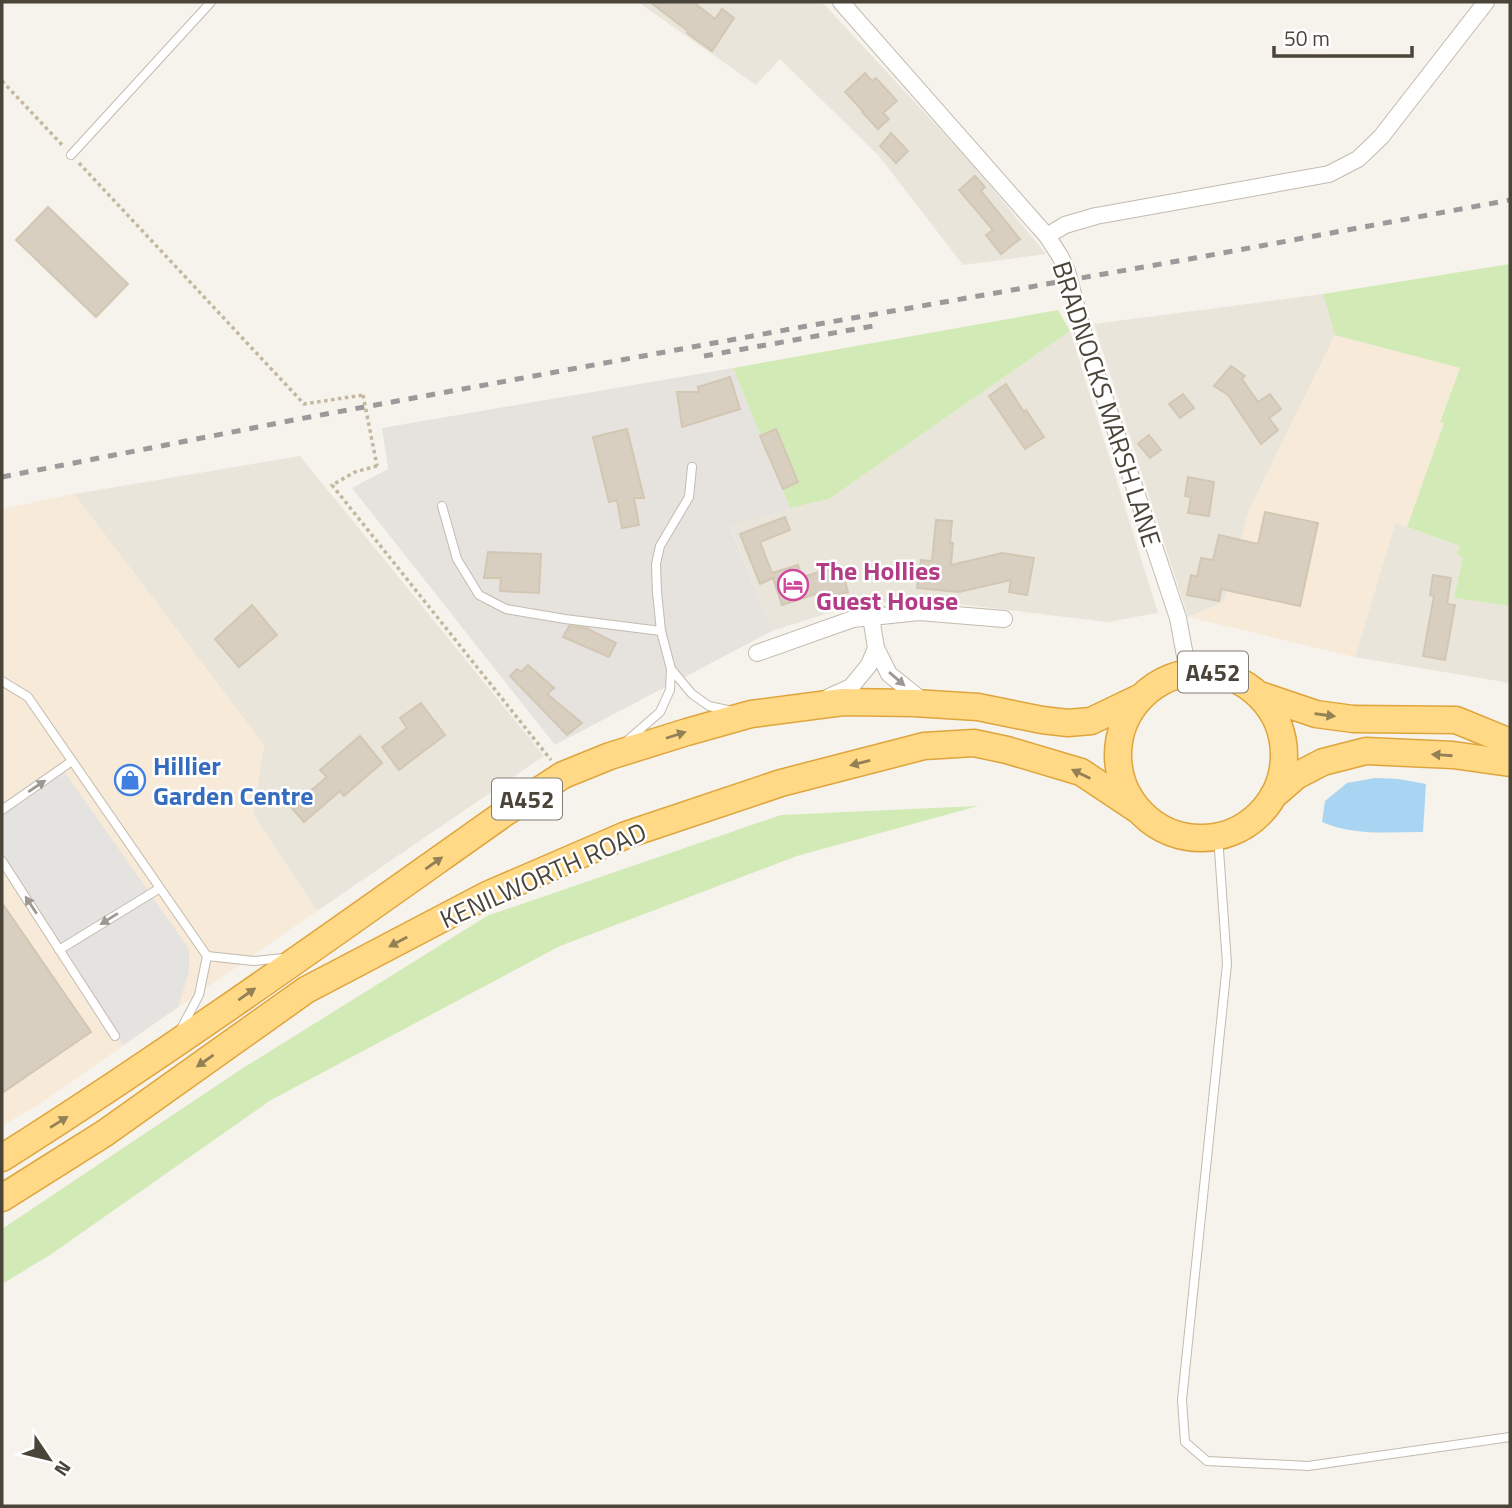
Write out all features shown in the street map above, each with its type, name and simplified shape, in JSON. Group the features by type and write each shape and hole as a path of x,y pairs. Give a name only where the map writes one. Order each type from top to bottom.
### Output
{"highway":[{"name":"A452","path":"1510,742 1456,720 1353,719 1316,715 1260,695 1239,680 1214,672 1188,672 1161,681 1139,698 1123,724 1117,754 1122,784 1138,810 1161,828 1189,837 1218,836 1240,828 1258,815 1273,796 1296,776 1324,762 1366,751 1453,755 1510,762"},
{"name":"A452","path":"1260,695 1276,718 1283,744 1282,771 1273,796"},
{"name":"KENILWORTH ROAD","path":"2,1158 170,1048 563,775 610,756 751,714 843,702 926,704 978,707 1068,723 1091,720 1139,698"},
{"name":"KENILWORTH ROAD","path":"2,1198 105,1133 306,990 487,895 626,835 780,783 924,746 974,743 1081,772 1138,810"}],"street":[{"name":"BRADNOCKS MARSH LANE","path":"841,2 1047,236 1060,256 1178,618 1188,672"},
{"path":"1047,236 1065,225 1096,216 1329,174 1358,159 1381,137 1486,2"},
{"path":"757,653 853,619 919,612 1004,619"},
{"path":"871,617 876,648 889,674 926,704"},
{"name":"KENILWORTH ROAD","path":"804,707 851,687 869,665 876,648"}],"lane":[{"path":"71,155 211,2"},
{"path":"610,756 660,712 670,691 671,669 662,631 656,564 660,546 689,497 692,467"},
{"path":"442,506 457,559 479,595 506,609 662,631"},
{"path":"671,669 692,694 709,706 751,714"},
{"path":"2,681 28,697 207,956 199,995 170,1048"},
{"path":"2,810 72,761"},
{"path":"1218,836 1227,964 1182,1400 1185,1442 1207,1461 1308,1466 1510,1437"},
{"path":"2,861 115,1036"},
{"path":"59,950 160,888"},
{"path":"207,956 254,961 302,956"}],"path":[{"path":"2,80 304,404 363,394 377,466 355,472 332,485 563,775"}],"shaded area":[{"path":"638,2 822,2 973,165 1046,254 963,265 879,156 780,59 756,85"},
{"path":"1323,294 1335,335 1249,510 1224,602 1188,617 1094,324"},
{"path":"1070,331 1158,613 1107,622 924,600 857,604 772,631 730,525 829,499"},
{"path":"1335,335 1460,368 1440,421 1444,423 1407,527 1395,523 1355,657 1188,617 1224,602 1249,510"},
{"path":"733,368 790,508 730,526 772,631 555,745 352,488 388,469 382,428"},
{"path":"300,456 544,756 317,911 253,814 264,745 74,494"},
{"name":"Hillier Garden Centre","path":"74,494 264,745 253,814 317,911 38,1105 2,1126 2,509"},
{"path":"1395,523 1460,546 1463,557 1454,598 1510,606 1510,683 1355,657"},
{"path":"59,764 189,949 189,972 178,1007 123,1045 2,860 2,804"}],"green space":[{"path":"1510,264 1510,606 1454,598 1463,557 1456,554 1460,546 1407,527 1444,423 1440,422 1460,368 1335,335 1323,294"},
{"path":"1058,310 1070,331 829,499 790,508 733,368"},
{"path":"978,806 797,856 560,946 271,1100 50,1255 2,1284 2,1229 240,1070 487,916 781,815"}],"water":[{"path":"1375,778 1426,784 1423,832 1359,831 1322,822 1325,801 1347,783"}],"building":[{"path":"650,2 693,2 715,19 722,9 734,18 712,51"},
{"path":"865,73 872,81 876,78 897,101 883,113 889,119 878,129 845,92"},
{"path":"891,133 908,151 896,163 880,146"},
{"path":"975,176 985,187 981,191 1020,239 1001,254 986,235 993,230 959,190"},
{"path":"48,207 128,284 96,317 16,240"},
{"path":"1231,366 1245,376 1242,379 1258,402 1270,394 1281,409 1269,418 1278,430 1261,444 1228,395 1214,386"},
{"path":"730,377 740,409 682,427 677,392 699,392 698,387"},
{"path":"1006,384 1044,437 1025,449 989,396"},
{"path":"1183,394 1194,408 1180,418 1169,404"},
{"path":"627,429 644,498 634,498 639,525 622,528 617,500 609,502 593,437"},
{"path":"776,429 798,482 783,489 760,436"},
{"path":"1149,435 1161,450 1150,458 1138,444"},
{"path":"1188,477 1214,482 1209,516 1188,513 1191,497 1185,496"},
{"path":"1265,512 1318,523 1300,606 1221,589 1219,601 1187,595 1191,575 1197,577 1201,558 1213,560 1219,535 1258,544"},
{"path":"785,517 790,530 760,542 772,573 798,565 802,577 841,566 848,592 823,599 822,592 782,605 773,578 760,584 740,534"},
{"path":"936,520 952,521 951,565 1002,553 1034,558 1027,595 1009,592 1011,580 959,592 917,588 921,560 932,561"},
{"path":"488,552 541,554 539,593 500,591 501,578 484,578"},
{"path":"1433,575 1451,578 1447,604 1455,605 1445,660 1423,656 1434,596 1430,595"},
{"path":"252,605 277,635 239,667 215,639"},
{"path":"569,626 586,628 616,643 609,657 563,637"},
{"path":"528,665 554,688 547,694 582,723 567,735 510,676 517,669 521,672"},
{"path":"421,703 445,735 399,770 382,747 407,728 400,718"},
{"path":"360,736 382,763 344,796 340,791 304,822 291,807 327,777 320,770"},
{"path":"2,903 91,1032 2,1093"}],"railway":[{"path":"2,477 299,419 1510,200"},
{"path":"704,356 873,326"}],"place":[{"name":"The Hollies Guest House","path":"793,585"},
{"name":"Hillier Garden Centre","path":"130,780"}]}
